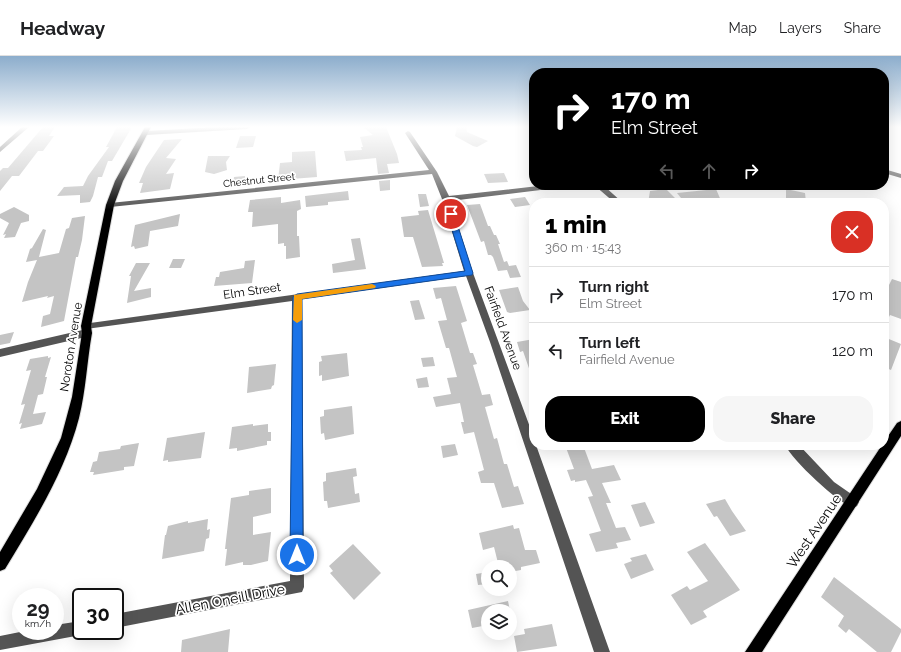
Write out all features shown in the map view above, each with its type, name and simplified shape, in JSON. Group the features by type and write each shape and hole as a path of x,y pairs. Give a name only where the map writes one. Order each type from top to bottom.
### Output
{"main road":[{"name":"Noroton Avenue","path":"0,564 42,493 61,452 73,417 86,329 110,206 119,181 133,155"},
{"name":"West Avenue","path":"889,445 901,426"},
{"name":"West Avenue","path":"753,652 886,450"}],"street":[{"name":"Fairfield Avenue","path":"423,155 434,172 446,199 469,273 495,342 529,441"},
{"name":"Chestnut Street","path":"110,206 434,172"},
{"path":"889,172 901,176"},
{"path":"446,199 529,189"},
{"path":"605,190 614,198"},
{"name":"Elm Street","path":"0,353 86,329 469,273"},
{"name":"Allen Oneill Drive","path":"124,619 296,586 297,297"},
{"name":"Fairfield Avenue","path":"532,450 602,652"},
{"path":"796,450 830,486 853,502"},
{"path":"0,643 72,630"}],"building":[{"path":"19,155 35,155 19,176 12,176 0,191 0,171 3,168 8,168"},
{"path":"103,155 116,155 112,161 108,161 102,177 98,177 90,202 80,203 80,195 57,196 64,187 83,186 88,176"},
{"path":"154,155 169,155 166,158 176,159 166,174 174,173 170,189 140,193 143,183 139,183 146,167"},
{"path":"292,155 315,155 317,177 278,180 280,163 292,162"},
{"path":"345,155 397,155 399,163 387,164 389,173 378,174 376,158 346,161"},
{"path":"208,156 230,156 226,162 227,170 214,174 205,172"},
{"path":"504,173 508,182 488,183 484,174"},
{"path":"245,176 244,185 233,186 234,177"},
{"path":"390,180 390,190 380,191 379,181"},
{"path":"667,190 675,198 649,198 650,191"},
{"path":"716,190 720,198 681,198 677,193"},
{"path":"786,190 805,193 806,198 786,198"},
{"path":"348,191 349,200 328,202 328,205 306,207 305,196"},
{"path":"418,194 426,194 429,206 420,207"},
{"path":"281,197 281,203 300,200 301,209 297,211 297,236 299,236 300,257 286,259 286,246 284,246 284,243 278,244 278,224 252,227 253,212 248,212 250,200"},
{"path":"525,197 529,205 515,207 510,199"},
{"path":"480,204 488,226 490,226 494,235 496,235 500,244 498,244 504,262 507,261 509,266 516,265 521,277 510,278 507,270 498,271 493,257 488,255 484,241 481,242 467,205"},
{"path":"14,207 29,215 29,221 21,223 15,237 4,238 6,234 3,235 9,223 0,218 0,214"},
{"path":"428,210 444,263 442,263 443,266 422,267 413,237 404,237 401,217 419,215 418,211"},
{"path":"180,214 178,226 150,231 148,246 135,249 134,246 131,247 135,225"},
{"path":"85,216 82,240 78,257 76,257 64,321 41,327 43,316 50,314 54,296 22,302 37,260 26,262 30,249 43,229 46,230 39,257 59,253 66,229 69,228 72,218"},
{"path":"360,238 366,269 333,273 332,264 355,260 351,239"},
{"path":"173,259 185,259 181,268 169,268"},
{"path":"255,260 252,283 214,286 216,277 219,277 220,272 244,268 245,261"},
{"path":"136,263 150,263 134,291 151,288 151,297 127,303 131,276 129,276"},
{"path":"892,279 901,282 901,319 890,315 889,317 889,285"},
{"path":"456,286 467,321 461,323 470,353 473,353 477,364 473,365 482,395 490,394 493,405 485,407 494,439 497,438 504,464 507,464 514,487 518,486 524,504 502,508 494,483 481,483 478,472 484,470 474,432 464,434 461,422 464,422 460,403 436,407 433,397 451,394 447,378 457,377 449,348 446,348 438,321 447,320 441,298 436,299 433,288"},
{"path":"518,287 523,301 529,310 510,313 507,312 499,290"},
{"path":"419,300 425,319 415,320 410,301"},
{"path":"14,332 10,343 0,345 0,335"},
{"path":"889,339 901,344 891,370 889,369"},
{"path":"529,340 529,368 523,351 520,352 517,342"},
{"path":"347,353 349,376 322,381 322,375 319,376 319,362 322,361 321,356"},
{"path":"48,356 48,358 51,357 45,377 47,377 43,394 38,395 33,414 46,412 42,424 20,429 22,423 19,424 25,404 21,405 31,370 26,371 30,359"},
{"path":"433,357 435,366 423,367 421,358"},
{"path":"276,364 274,385 271,389 247,393 249,367"},
{"path":"427,377 429,387 418,388 416,379"},
{"path":"352,406 354,434 325,440 324,433 321,434 320,417 324,416 324,410"},
{"path":"253,424 253,426 268,424 268,432 271,432 271,441 267,441 267,445 237,451 237,448 229,449 232,427"},
{"path":"205,432 201,458 168,462 168,460 163,461 167,438"},
{"path":"139,443 134,466 124,467 124,470 93,475 94,472 90,472 93,462 97,461 99,452 120,449 121,446"},
{"path":"455,444 458,455 443,458 441,446"},
{"path":"567,450 585,450 592,469 614,465 621,480 602,483 611,503 606,503 616,528 625,527 631,540 616,543 618,548 596,552 589,534 601,531 588,497 593,496 586,480 575,482 575,480 571,481 567,470 574,469"},
{"path":"356,468 357,476 353,477 355,494 359,493 360,502 328,508 327,501 324,501 323,482 326,481 326,473"},
{"path":"271,488 271,513 253,517 253,535 271,532 268,561 251,565 243,565 243,562 225,566 227,549 225,549 231,498 249,495 249,491"},
{"path":"725,499 746,531 730,536 717,516 714,517 706,504"},
{"path":"645,502 655,523 640,527 631,505"},
{"path":"208,519 207,530 210,529 209,538 206,539 204,551 162,559 165,535 168,526 188,521 188,523"},
{"path":"513,525 514,529 519,528 525,550 536,550 540,563 521,567 521,570 517,571 517,560 497,560 494,547 483,550 479,533"},
{"path":"705,543 740,590 703,611 707,617 691,625 671,595 687,586 690,590 708,581 687,552"},
{"path":"353,544 381,573 354,600 330,573 333,571 329,566"},
{"path":"646,554 654,570 631,579 624,564 632,561 630,558"},
{"path":"481,573 481,585 478,585 476,574"},
{"path":"834,577 901,629 891,652 877,652 849,629 846,633 838,626 844,616 821,597"},
{"path":"508,601 509,604 495,604"},
{"path":"481,607 481,626 472,628 468,610"},
{"path":"552,624 557,646 517,652 515,640 517,640 517,635 525,634 524,629"},
{"path":"230,629 228,652 181,652 182,640"}],"slow traffic":[{"path":"297,320 297,297 372,286"}],"route":[{"path":"297,555 297,297 469,273 451,214"}]}
